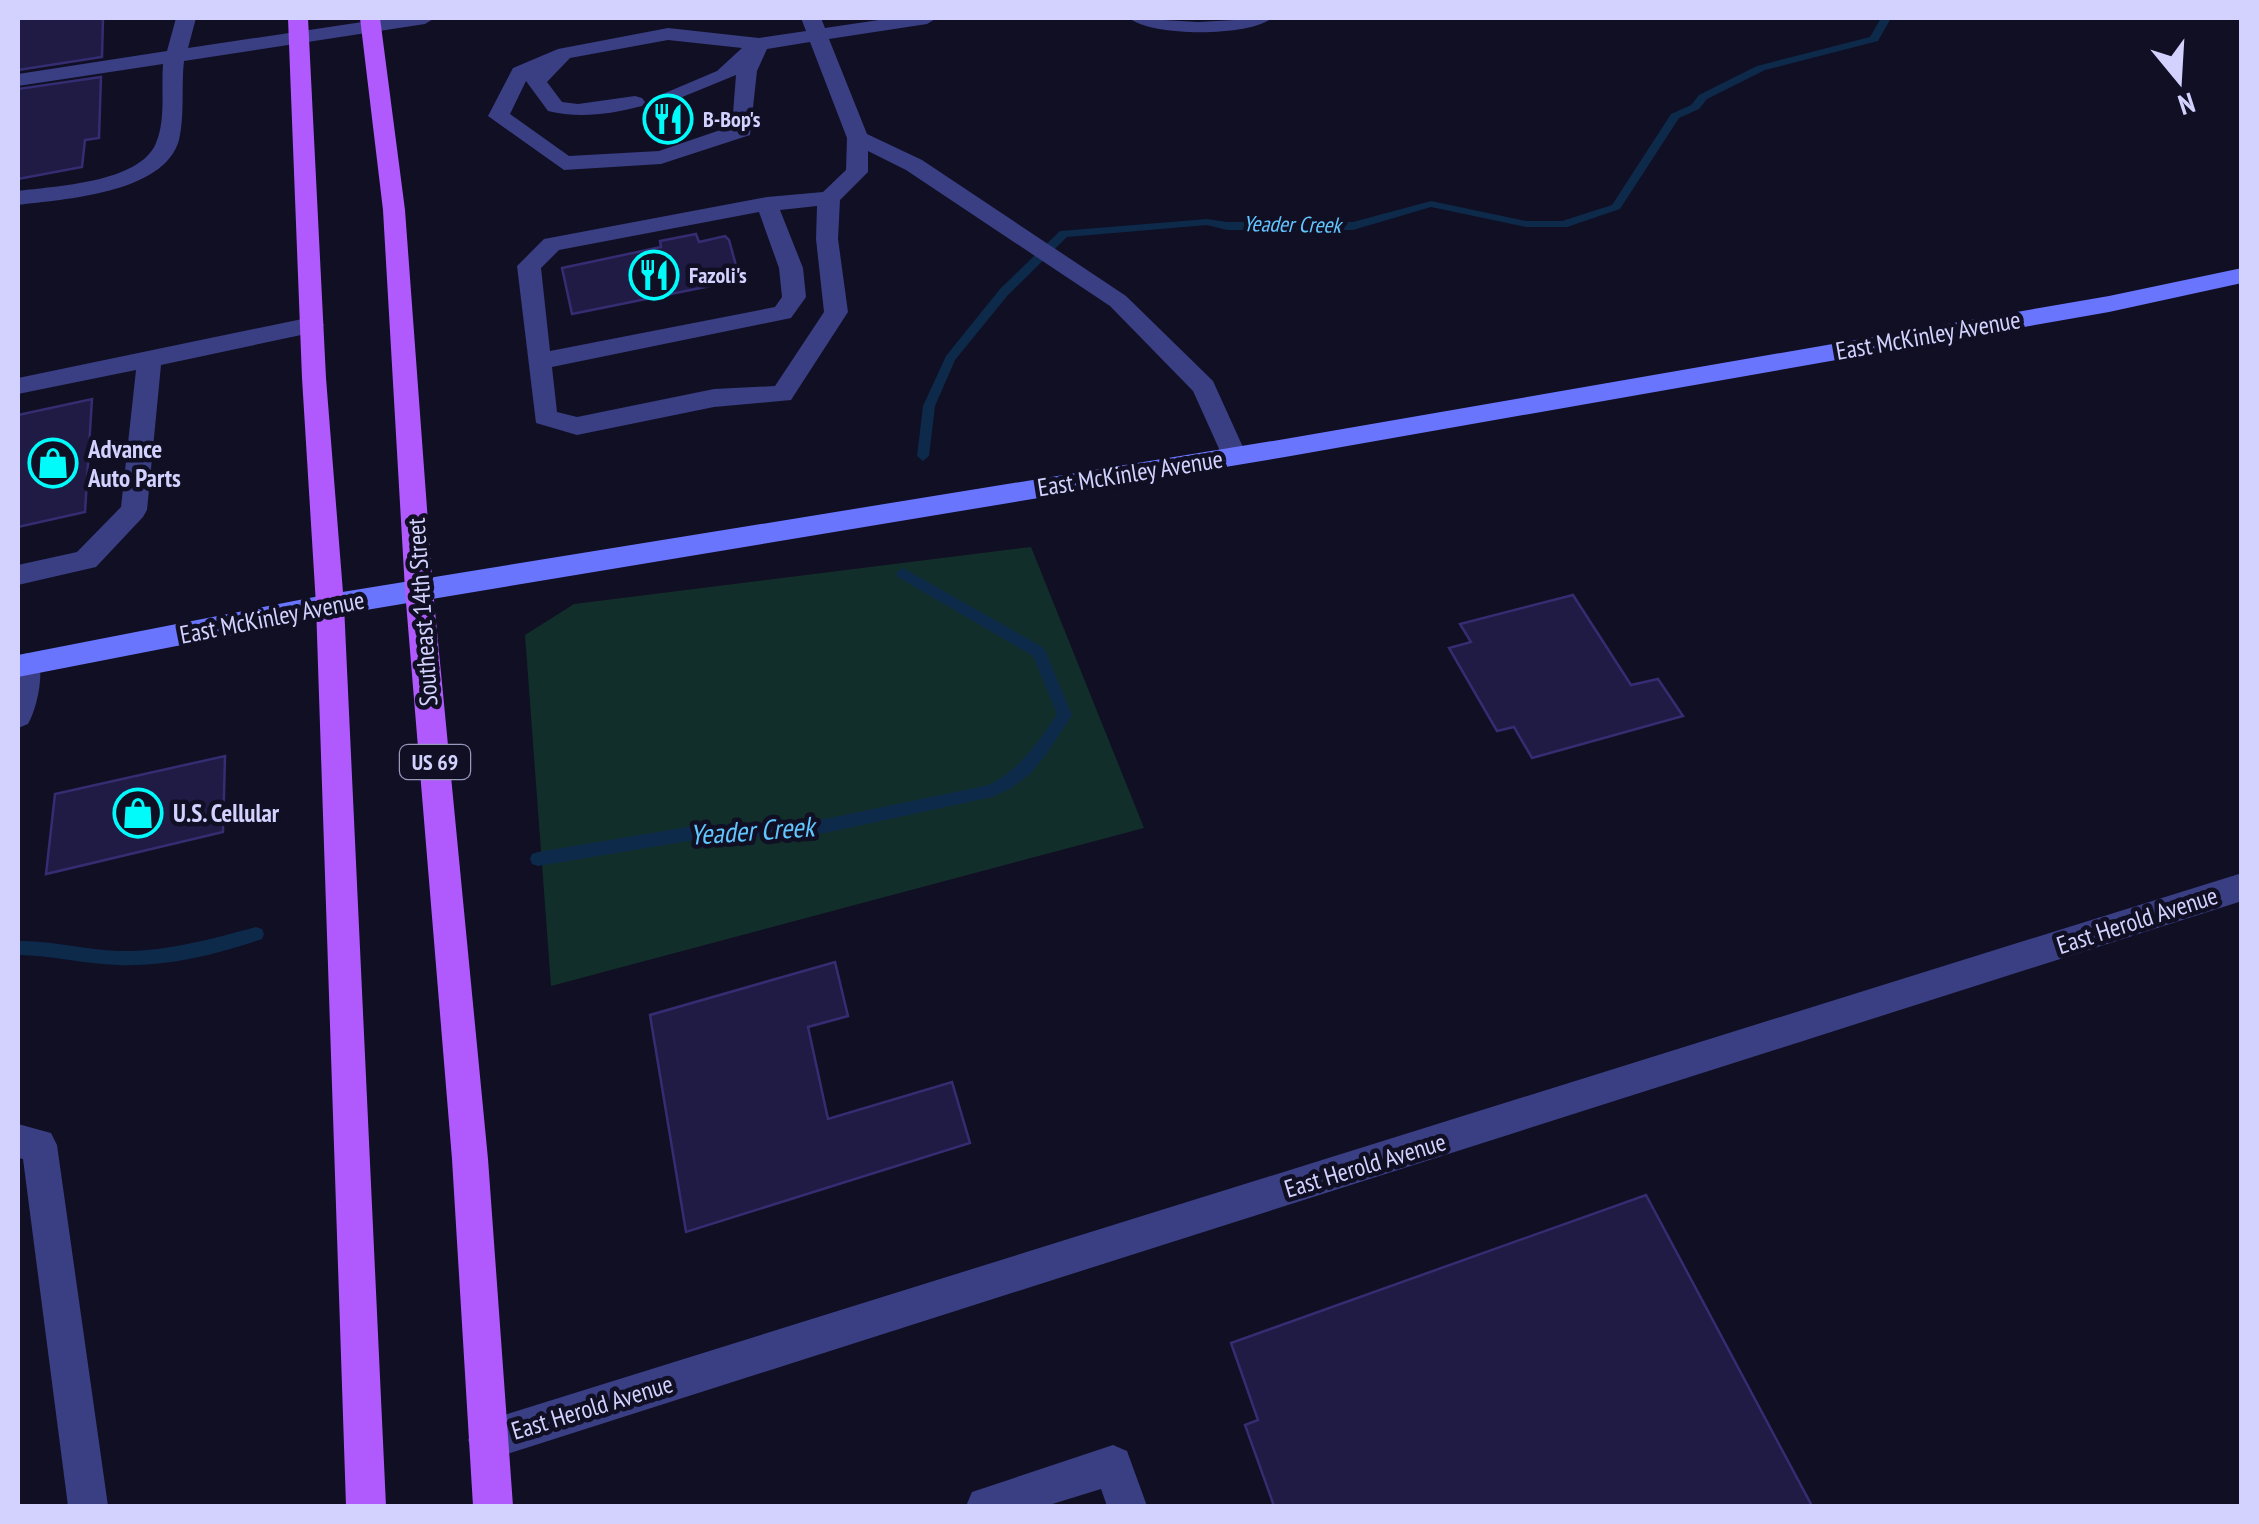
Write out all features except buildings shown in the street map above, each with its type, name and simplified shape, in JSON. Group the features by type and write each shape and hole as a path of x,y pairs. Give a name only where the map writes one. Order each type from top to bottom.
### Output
{"main road":[{"name":"Southeast 14th Street","path":"370,22 394,210 419,590 470,1158 493,1506"},
{"path":"299,27 312,325 330,604 366,1506"},
{"name":"East McKinley Avenue","path":"22,665 330,604 1234,456 2109,304 2242,275"}],"street":[{"path":"18,198 126,178 148,166 166,147 174,58 186,29 186,18"},
{"path":"18,80 174,58 299,27 425,18"},
{"path":"759,44 747,71 742,130 660,156 564,163 499,116 520,72 566,52 668,34 759,44 815,27 927,18"},
{"path":"1139,18 1198,28 1262,18"},
{"path":"815,27 858,138 857,172 829,198 766,204 552,244 529,266 544,418 577,426 714,398 782,394 836,312 828,240 829,198"},
{"path":"668,96 724,75 759,44"},
{"path":"566,52 536,82 555,108 578,110 635,102"},
{"path":"858,138 914,165 1118,301 1204,387 1234,456"},
{"path":"538,361 783,312 794,297 791,268 766,204"},
{"path":"18,386 312,325"},
{"path":"18,575 86,560 134,510 149,359"},
{"path":"18,716 22,665"},
{"name":"East Herold Avenue","path":"488,1440 2242,887"},
{"path":"18,1141 39,1145 88,1506"},
{"path":"986,1506 1113,1465 1127,1506"}],"green space":[{"path":"1031,547 1144,828 551,986 525,635 574,604"}],"waterway":[{"name":"Yeader Creek","path":"923,456 929,406 950,359 1004,292 1064,234 1207,222 1227,226 1353,226 1431,204 1526,224 1563,225 1616,207 1675,116 1695,107 1703,97 1761,68 1874,39 1886,18"},
{"name":"Yeader Creek","path":"538,859 694,833 825,826 992,791 1016,777 1065,715 1039,652 903,573"},
{"name":"Yeader Creek","path":"18,948 105,957 154,957 256,934"}],"place":[{"name":"B-Bop's","path":"668,119"},
{"name":"Fazoli's","path":"654,275"},
{"name":"Advance Auto Parts","path":"53,463"},
{"name":"U.S. Cellular","path":"138,813"}]}
